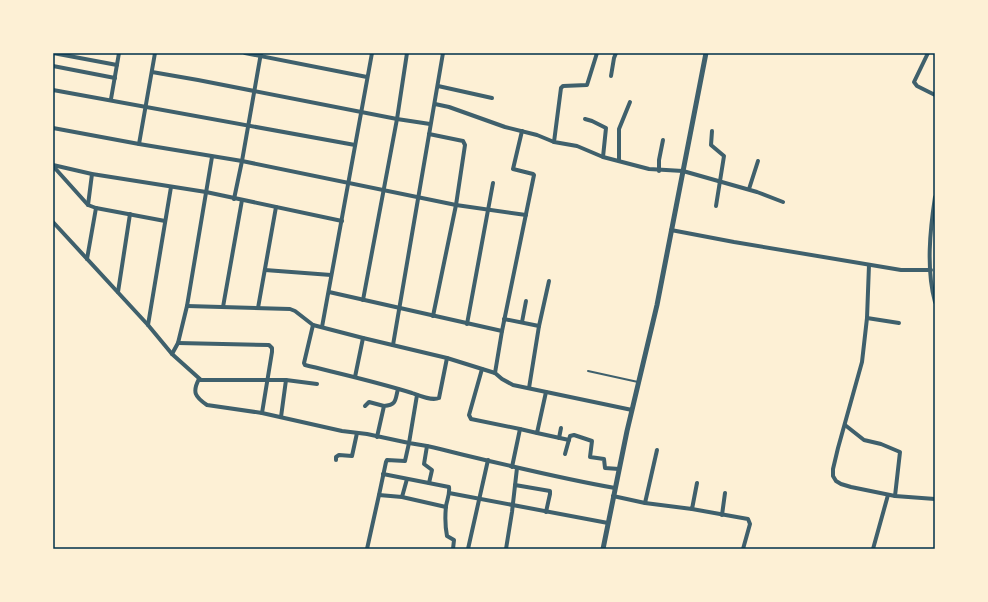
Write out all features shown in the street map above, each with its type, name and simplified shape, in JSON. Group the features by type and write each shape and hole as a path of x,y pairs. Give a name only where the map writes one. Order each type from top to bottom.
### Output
{"street":[{"path":"53,53 117,65"},
{"path":"111,100 119,53"},
{"path":"139,144 155,53"},
{"path":"245,53 261,54 367,76"},
{"path":"322,328 372,53"},
{"path":"363,300 397,119 407,53"},
{"path":"393,345 398,307 430,134 430,124 435,104 443,53"},
{"path":"554,142 561,88 563,86 587,85 597,53"},
{"path":"611,76 616,53"},
{"path":"603,549 638,382 657,305 706,53"},
{"path":"928,53 914,82 917,86 935,95"},
{"path":"234,198 261,54"},
{"path":"53,66 115,78"},
{"path":"152,72 430,124"},
{"path":"438,86 492,98"},
{"path":"53,90 355,145"},
{"path":"619,160 619,129 630,102"},
{"path":"435,104 449,107 505,128 522,131 554,142 577,146 603,156 649,169 660,171 682,171 749,189 783,202"},
{"path":"585,119 606,128 603,156"},
{"path":"53,128 212,157 242,161 419,196 456,205 526,215"},
{"path":"495,373 504,319 534,175 512,168 522,131"},
{"path":"712,131 711,145 724,156 716,206"},
{"path":"430,134 463,141 465,145 456,205 433,316"},
{"path":"660,171 659,160 663,140"},
{"path":"172,354 178,343 187,306 212,157"},
{"path":"749,189 758,161"},
{"path":"53,166 92,174 206,192 342,221"},
{"path":"53,166 88,205 96,208 165,221"},
{"path":"88,205 92,174"},
{"path":"467,324 493,183"},
{"path":"148,325 171,187"},
{"path":"935,197 931,232 930,270 935,302"},
{"path":"223,307 242,200"},
{"path":"258,308 276,207"},
{"path":"87,259 96,208"},
{"path":"118,292 130,214"},
{"path":"53,222 148,325 172,354 199,378 204,381 286,380 317,384"},
{"path":"671,230 870,265 909,271 930,270"},
{"path":"870,265 867,318 862,362 833,469 833,476 836,481 841,484 888,495 935,499"},
{"path":"265,270 332,275"},
{"path":"529,388 539,326 549,282"},
{"path":"329,292 502,331"},
{"path":"522,322 526,301"},
{"path":"187,306 293,310 313,325 447,358 495,373 507,383 632,410"},
{"path":"867,318 898,323"},
{"path":"504,319 539,326"},
{"path":"313,325 304,363 306,366 355,377 417,395 436,399 439,398 447,358"},
{"path":"355,377 363,338"},
{"path":"178,343 269,345 272,348 272,352 262,413"},
{"path":"482,369 469,416 471,419 569,440"},
{"path":"199,378 194,387 195,395 207,406 262,413 427,446 512,467 615,488"},
{"path":"281,417 286,380"},
{"path":"365,406 369,402 384,406 392,405 398,389"},
{"path":"537,433 546,392"},
{"path":"368,549 386,461 405,460 417,395"},
{"path":"377,437 384,406"},
{"path":"845,425 864,440 881,444 900,452 895,496"},
{"path":"558,438 561,428"},
{"path":"512,467 520,429"},
{"path":"336,460 336,457 339,455 352,456 357,433"},
{"path":"565,454 572,435 592,441 590,457 604,459 605,468 619,469"},
{"path":"427,446 424,464 432,470 429,483"},
{"path":"645,503 657,450"},
{"path":"468,549 488,460"},
{"path":"506,549 517,468"},
{"path":"383,474 449,487 446,507 446,535 454,540 453,549"},
{"path":"402,497 407,479"},
{"path":"692,509 697,483"},
{"path":"515,485 550,491 546,512"},
{"path":"449,493 608,523"},
{"path":"722,515 725,493"},
{"path":"379,495 402,497 446,507"},
{"path":"873,549 888,495"},
{"path":"614,496 645,503 692,509 749,520 750,524 743,549"}],"lane":[{"path":"588,371 638,382"}]}
